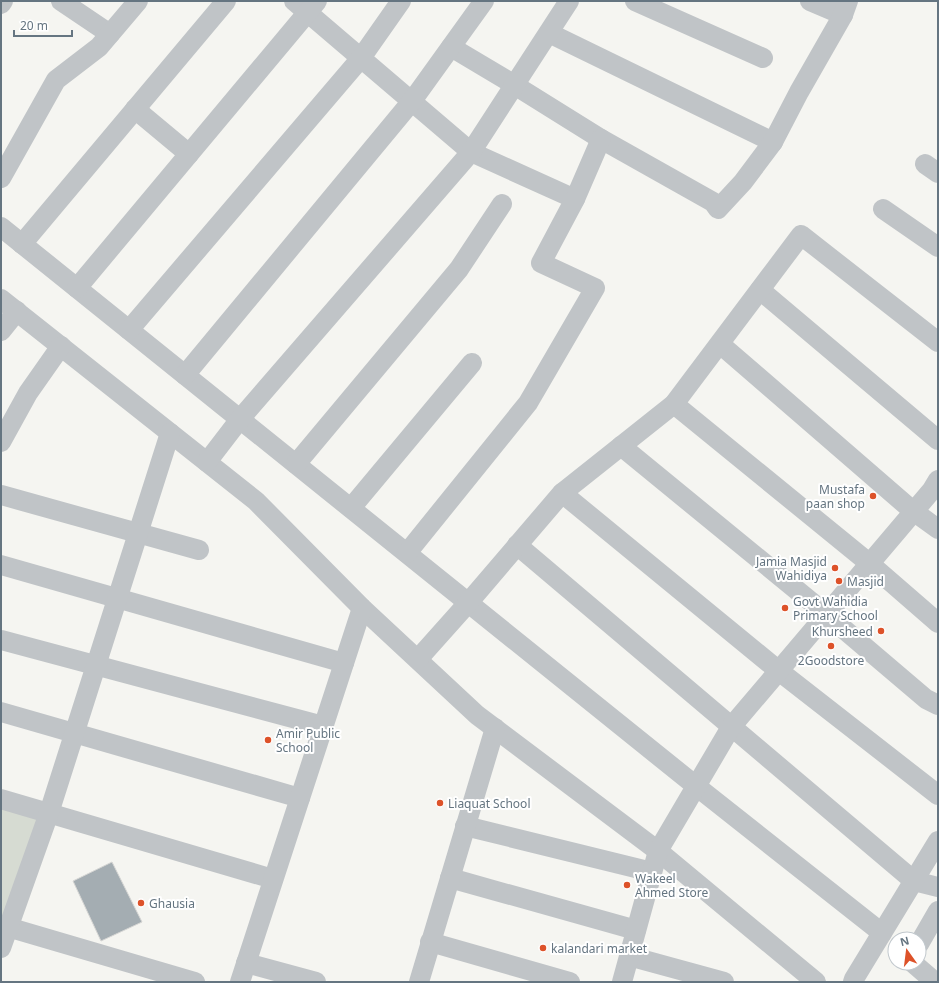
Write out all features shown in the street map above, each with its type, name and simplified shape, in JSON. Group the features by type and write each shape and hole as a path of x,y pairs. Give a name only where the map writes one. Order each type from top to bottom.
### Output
{"street":[{"path":"61,1 83,7 110,34"},
{"path":"1,178 56,80 99,47 138,1"},
{"path":"22,244 226,1"},
{"path":"129,330 361,58 401,1"},
{"path":"185,375 412,101 484,1"},
{"path":"206,462 240,419 472,152 570,1"},
{"path":"635,1 763,58"},
{"path":"451,47 601,139 713,202 718,209 743,182 773,142 846,8 810,1"},
{"path":"77,288 189,154 306,5 361,58 472,152 575,199"},
{"path":"549,33 773,142"},
{"path":"135,109 189,154"},
{"path":"407,553 528,403 595,288 541,263 575,199 601,139"},
{"path":"296,464 459,269 502,204"},
{"path":"883,209 938,247"},
{"path":"1,227 696,786 882,933"},
{"path":"418,660 562,493 674,404 801,235 938,342"},
{"path":"760,290 938,440"},
{"path":"1,299 256,501 362,608 477,715 658,850 816,982"},
{"path":"1,331 17,311"},
{"path":"720,344 913,511 938,528"},
{"path":"1,442 28,393 61,346"},
{"path":"351,508 472,363"},
{"path":"674,404 869,563 938,623"},
{"path":"1,948 5,926 49,813 170,433"},
{"path":"621,446 826,614 926,699 938,705"},
{"path":"622,982 658,850 731,727 932,490 938,480"},
{"path":"562,493 778,671 938,795"},
{"path":"1,495 199,550"},
{"path":"517,545 914,881 938,888"},
{"path":"1,565 344,663"},
{"path":"240,982 362,608"},
{"path":"1,640 323,726"},
{"path":"1,712 300,798"},
{"path":"419,982 495,728"},
{"path":"1,799 273,879"},
{"path":"466,826 652,872"},
{"path":"853,982 938,842"},
{"path":"450,878 636,930"},
{"path":"926,931 938,911"},
{"path":"5,926 195,982"},
{"path":"430,942 570,982"},
{"path":"629,956 724,982"},
{"path":"246,963 316,982"},
{"path":"922,971 935,982"}],"shaded area":[{"path":"1,799 49,813 1,924"}],"building":[{"path":"112,862 142,922 101,941 73,881"}],"place":[{"name":"Mustafa paan shop","path":"873,496"},
{"name":"Jamia Masjid Wahidiya","path":"835,568"},
{"name":"Masjid","path":"839,581"},
{"name":"Govt Wahidia Primary School","path":"785,608"},
{"name":"Khursheed","path":"881,631"},
{"name":"2Goodstore","path":"831,646"},
{"name":"Amir Public School","path":"268,740"},
{"name":"Liaquat School","path":"440,803"},
{"name":"Wakeel Ahmed Store","path":"627,885"},
{"name":"Ghausia","path":"141,903"},
{"name":"kalandari market","path":"543,948"}]}
